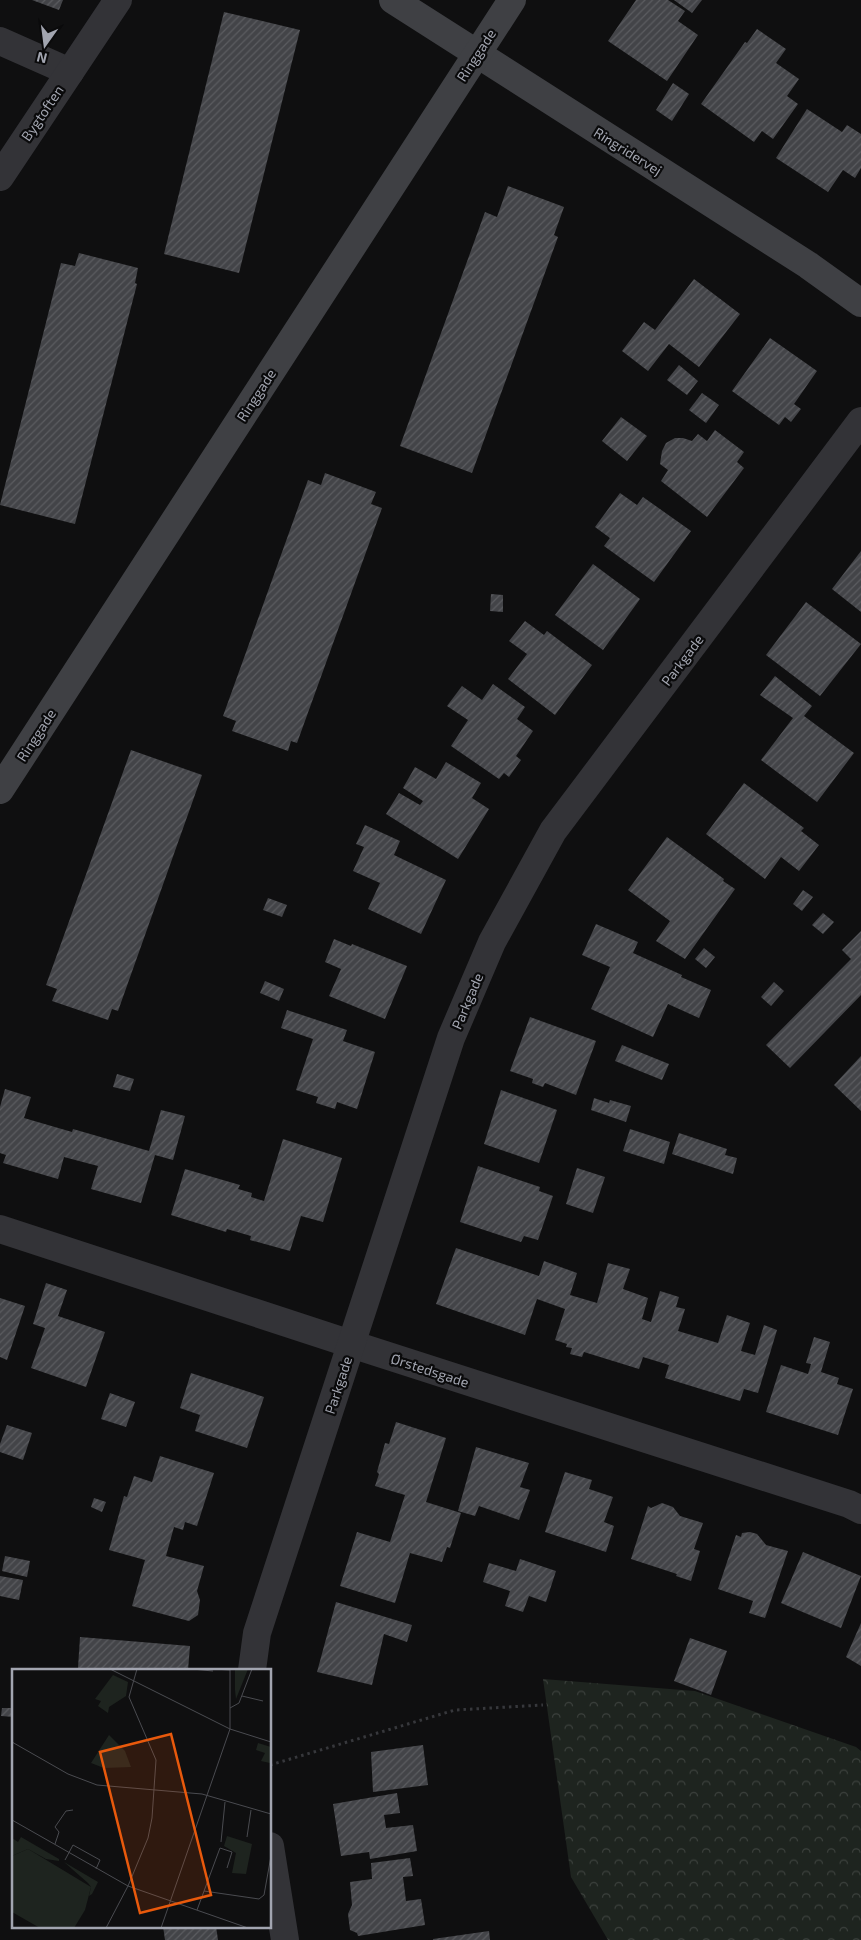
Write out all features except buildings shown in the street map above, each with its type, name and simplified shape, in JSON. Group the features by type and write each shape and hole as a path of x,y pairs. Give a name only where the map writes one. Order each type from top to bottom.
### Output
{"street":[{"name":"Bygtoften","path":"0,177 118,0"},
{"name":"Ringridervej","path":"393,0 808,265 861,303"},
{"name":"Ringgade","path":"0,790 512,0"},
{"path":"0,41 70,72"},
{"name":"Parkgade","path":"252,1669 257,1633 451,1038 492,942 553,831 861,421"},
{"name":"Ørstedsgade","path":"0,1229 849,1504 861,1510"},
{"path":"271,1852 285,1940"}],"path":[{"path":"271,1765 455,1710 542,1705"}],"green space":[{"path":"543,1679 695,1691 856,1747 861,1751 861,1940 608,1940 571,1877"}]}
